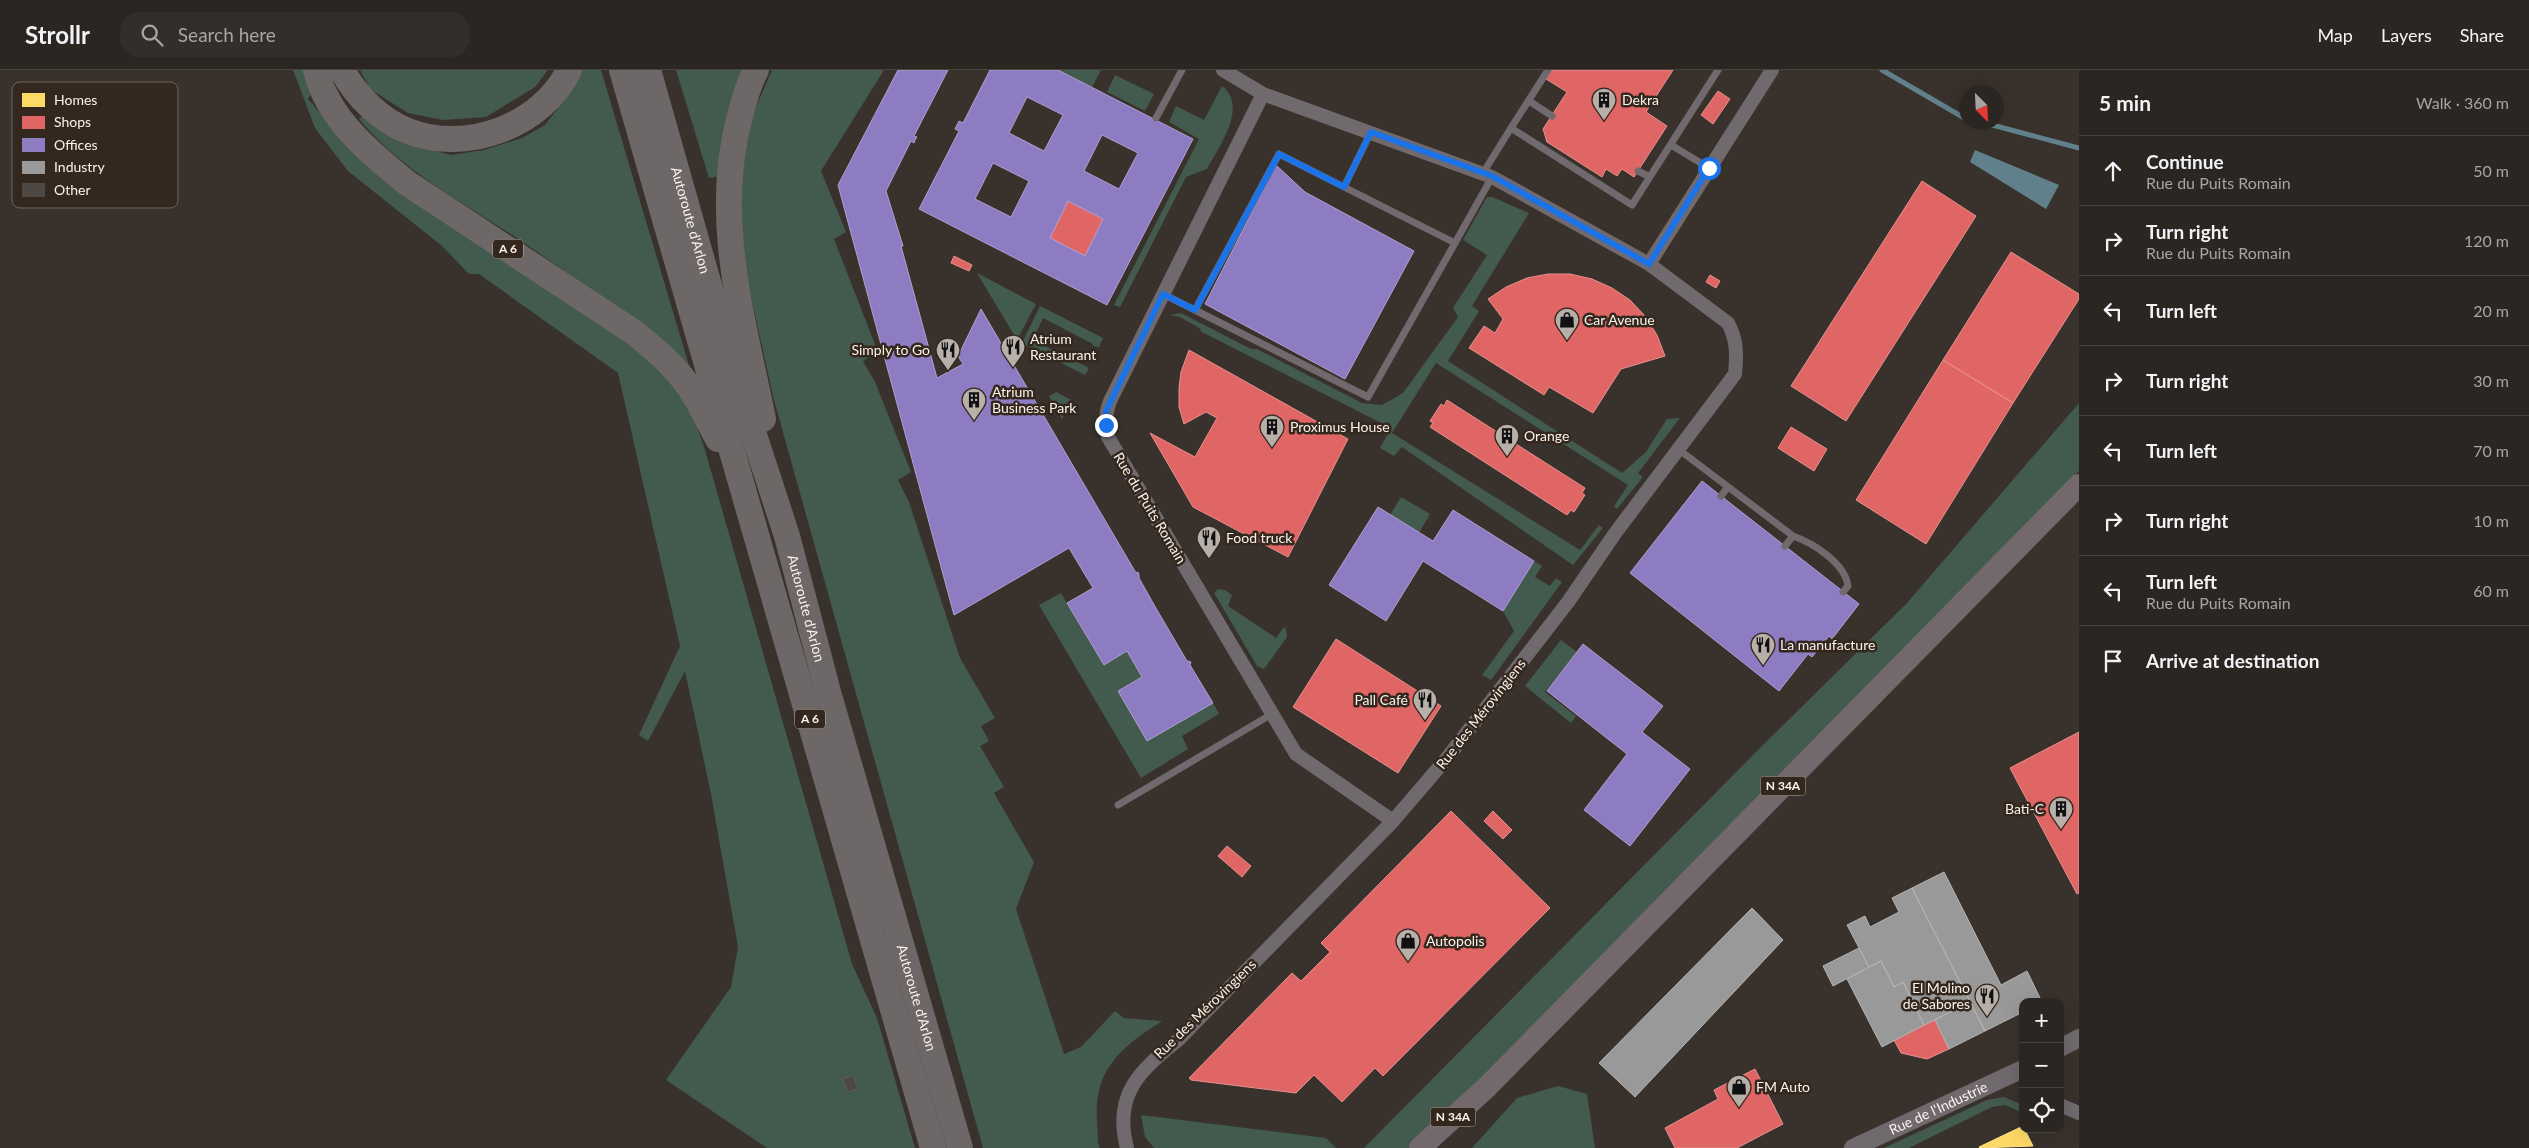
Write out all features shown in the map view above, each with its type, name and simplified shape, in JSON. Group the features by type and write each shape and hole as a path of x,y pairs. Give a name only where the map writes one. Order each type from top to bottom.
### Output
{"highway":[{"name":"A 6","path":"316,70 318,79 338,116 373,156 407,182 635,334 660,354 680,375 696,398 708,422 738,470"},
{"path":"342,70 353,89 378,113 408,131 446,139 480,136 514,126 540,108 565,78 569,70"},
{"name":"Autoroute d'Arlon","path":"622,70 933,1148"},
{"name":"Autoroute d'Arlon","path":"648,70 735,377 787,536 828,692 960,1148"},
{"name":"A 6","path":"756,70 749,83 734,137 730,169 728,230 732,265 787,536"}],"main road":[{"name":"N 34A","path":"1420,1148 1487,1087 2079,485"},
{"name":"N 34A","path":"1435,1148 1487,1087"}],"street":[{"path":"1223,70 1263,94 1487,175 1649,264 1772,70"},
{"name":"Rue du Puits Romain","path":"1263,94 1106,411 1108,437 1296,754 1393,821"},
{"name":"Rue des Mérovingiens","path":"1127,1148 1122,1129 1122,1107 1129,1088 1155,1058 1178,1040 1393,821 1448,758 1568,602 1588,570 1735,374 1737,351 1735,336 1728,323 1649,264"},
{"path":"2064,1046 2079,1038"},
{"name":"Rue de l'Industrie","path":"1853,1148 2019,1070"},
{"path":"2064,1107 2079,1113"}],"lane":[{"path":"1156,118 1182,70"},
{"path":"1163,294 1368,397 1455,243 1511,128 1548,70"},
{"path":"1511,128 1632,205 1718,70"},
{"path":"1529,101 1552,116"},
{"path":"1344,187 1371,132"},
{"path":"1671,145 1709,168"},
{"path":"1195,310 1279,154 1455,243"},
{"path":"1638,171 1650,177"},
{"path":"1678,449 1793,536 1805,540 1843,570 1848,586 1843,592"},
{"path":"1721,496 1728,487"},
{"path":"1785,546 1793,536"},
{"path":"1118,805 1272,714"}],"green space":[{"path":"293,70 307,70 312,92 308,99 330,125 630,344 672,382 691,409 705,450 852,964 877,1018 915,1148 767,1148 666,1080 731,987 738,947 711,794 685,671 648,741 639,735 680,646 618,373 479,274 469,274 442,246 348,171 315,128"},
{"path":"360,70 548,70 535,87 486,117 443,120 408,113 370,89"},
{"path":"581,70 601,70 690,369 576,279 420,175 398,158 359,119 362,116 409,144 451,155 484,150 522,138 545,125 574,87"},
{"path":"676,70 749,70 720,176 709,178"},
{"path":"772,70 884,70 821,171 846,232 834,239 878,352 863,361 875,382 911,472 898,480 909,502 960,658 995,718 981,726 989,741 980,746 1004,787 994,793 1034,862 1016,909 1064,1054 1081,1047 1115,1011 1124,1018 1162,1021 1131,1043 1106,1071 1097,1101 1098,1143 1100,1148 983,1148 774,400 745,270 742,237 741,161 752,116"},
{"path":"1058,70 1101,70 1092,87"},
{"path":"1115,75 1154,94 1145,111 1107,92"},
{"path":"1222,86 1230,95 1233,105 1229,128 1224,139 1207,169 1186,177 1120,307 1114,305 1199,139 1169,122 1176,106 1204,120"},
{"path":"1487,197 1492,197 1529,213 1472,306 1479,311 1448,361 1622,473 1646,452 1667,419 1680,418 1638,473 1643,477 1617,509 1614,506 1628,485 1436,363 1392,433 1580,550 1599,525 1603,528 1573,565 1402,447 1394,456 1380,448 1391,428 1200,331 1201,329 1180,317 1170,315 1181,313 1251,349 1257,349 1362,403 1382,405 1403,393 1458,317 1453,308 1487,255 1463,240"},
{"path":"977,273 1036,304 1017,340"},
{"path":"1040,306 1103,338 1099,347 1093,346 1093,344 1043,318 1033,340 1089,368 1085,375 1022,343"},
{"path":"1056,392 1071,400 1062,419 1049,396"},
{"path":"2079,403 2079,471 1413,1148 1364,1148 1763,745 1907,603"},
{"path":"1401,497 1430,514 1419,533 1390,515"},
{"path":"1534,561 1542,566 1535,577 1550,586 1556,578 1562,582 1491,680 1482,675 1514,631 1503,611"},
{"path":"1218,589 1225,590 1232,595 1228,606 1276,638 1284,627 1286,629 1287,637 1264,669 1257,666 1214,593"},
{"path":"1061,593 1104,665 1127,651 1142,677 1118,691 1213,703 1219,714 1182,736 1188,749 1141,778 1039,605"},
{"path":"1561,640 1577,652 1545,692 1576,716 1571,723 1525,686"},
{"path":"1558,1086 1587,1094 1595,1148 1472,1148 1517,1098"},
{"path":"2004,1097 2019,1103 2019,1111 2005,1105 1992,1107 1909,1148 1884,1148 1987,1100"},
{"path":"1141,1115 1326,1138 1336,1148 1154,1148 1145,1137"}],"water":[{"path":"1975,150 2059,185 2046,209 1970,162"}],"building: Homes":[{"path":"2019,1128 2019,1133 2026,1133 2033,1146 1980,1148"}],"building: Shops":[{"name":"Dekra","path":"1552,70 1673,70 1646,112 1667,126 1634,177 1622,169 1617,176 1606,169 1602,177 1547,142 1543,129 1567,92 1546,79"},
{"path":"1718,91 1730,99 1713,124 1701,115"},
{"path":"1922,181 1976,216 1846,421 1791,386"},
{"path":"1068,201 1103,219 1085,256 1050,238"},
{"path":"2011,252 2079,294 2079,299 2013,403 1943,360"},
{"path":"954,256 972,265 969,271 951,263"},
{"name":"Car Avenue","path":"1548,274 1570,274 1592,279 1612,288 1630,300 1645,316 1657,335 1665,356 1621,369 1593,413 1549,387 1544,395 1469,348 1484,326 1495,333 1503,319 1488,299 1506,287 1527,278"},
{"path":"1710,275 1720,281 1716,288 1706,282"},
{"name":"Proximus House","path":"1189,350 1348,439 1288,557 1193,507 1150,433 1195,457 1217,418 1206,412 1184,424 1179,407 1179,388 1181,372"},
{"path":"1943,360 2013,403 1926,544 1856,500"},
{"name":"Orange","path":"1447,400 1585,488 1582,493 1585,495 1574,512 1571,510 1567,515 1430,427 1433,423 1430,421 1441,404 1444,406"},
{"path":"1791,427 1827,449 1814,471 1778,448"},
{"path":"1336,639 1441,706 1398,773 1293,707"},
{"name":"Bati-C","path":"2079,732 2079,893 2077,894 2010,768"},
{"name":"Autopolis","path":"1451,811 1550,908 1383,1076 1375,1068 1342,1102 1314,1075 1296,1093 1191,1080 1189,1078 1292,973 1301,981 1330,952 1321,943"},
{"path":"1493,811 1512,830 1503,839 1484,821"},
{"path":"1227,846 1251,866 1242,877 1218,856"},
{"path":"1935,1020 1949,1049 1927,1059 1901,1053 1894,1040"},
{"name":"FM Auto","path":"1755,1069 1783,1124 1737,1148 1675,1148 1665,1128 1718,1099 1714,1090"}],"building: Offices":[{"name":"Atrium Business Park","path":"898,70 948,70 914,136 917,137 914,143 911,141 886,191 903,246 901,246 937,378 963,364 958,356 981,309 1136,573 1138,572 1139,578 1187,661 1191,662 1190,665 1213,703 1147,741 1118,691 1142,677 1127,651 1104,665 1067,603 1093,588 1069,548 954,615 838,185"},
{"path":"990,70 1058,70 1193,139 1107,305 919,209 959,131 955,129 959,121 963,123","holes":["1027,97 1063,115 1044,151 1009,133","1102,135 1138,153 1119,189 1084,171","993,163 1029,181 1011,217 975,199","1068,201 1103,219 1085,256 1050,238"]},
{"path":"1276,165 1305,192 1414,251 1345,379 1205,304"},
{"path":"1702,481 1859,604 1832,639 1829,636 1812,657 1808,654 1779,691 1630,573"},
{"path":"1378,507 1433,541 1453,510 1534,561 1503,611 1423,561 1386,621 1329,585"},
{"path":"1583,644 1663,706 1642,732 1690,769 1630,846 1584,810 1627,754 1547,691"}],"building: Industry":[{"path":"1944,872 2001,985 2027,971 2040,998 2019,998 2019,1014 1985,1031 1912,888"},
{"path":"1912,888 1970,1002 1924,1025 1903,982 1894,987 1881,961 1869,967 1847,925 1865,916 1870,927 1899,912 1892,898"},
{"path":"1752,908 1783,940 1635,1097 1599,1063"},
{"path":"1859,948 1869,967 1833,986 1823,966"},
{"path":"1881,961 1894,987 1903,982 1924,1025 1882,1047 1847,979"},
{"path":"1970,1002 1985,1031 1949,1049 1935,1020"}],"building: Other":[{"path":"853,1075 858,1089 847,1092 843,1079"}],"waterway":[{"path":"1882,70 1959,115"},
{"path":"2004,128 2079,148"}],"place":[{"name":"Dekra","path":"1604,121"},
{"name":"Car Avenue","path":"1567,341"},
{"name":"Atrium Restaurant","path":"1013,368"},
{"name":"Simply to Go","path":"948,371"},
{"name":"Atrium Business Park","path":"974,421"},
{"name":"Proximus House","path":"1272,448"},
{"name":"Orange","path":"1507,457"},
{"name":"Food truck","path":"1209,559"},
{"name":"La manufacture","path":"1763,666"},
{"name":"Pall Café","path":"1425,721"},
{"name":"Bati-C","path":"2061,830"},
{"name":"Autopolis","path":"1408,962"},
{"name":"El Molino de Sabores","path":"1987,1017"},
{"name":"FM Auto","path":"1739,1108"}],"route":[{"path":"1106,425 1106,411 1163,294 1195,310 1279,154 1344,187 1371,132 1492,176 1649,264 1709,168"}]}
